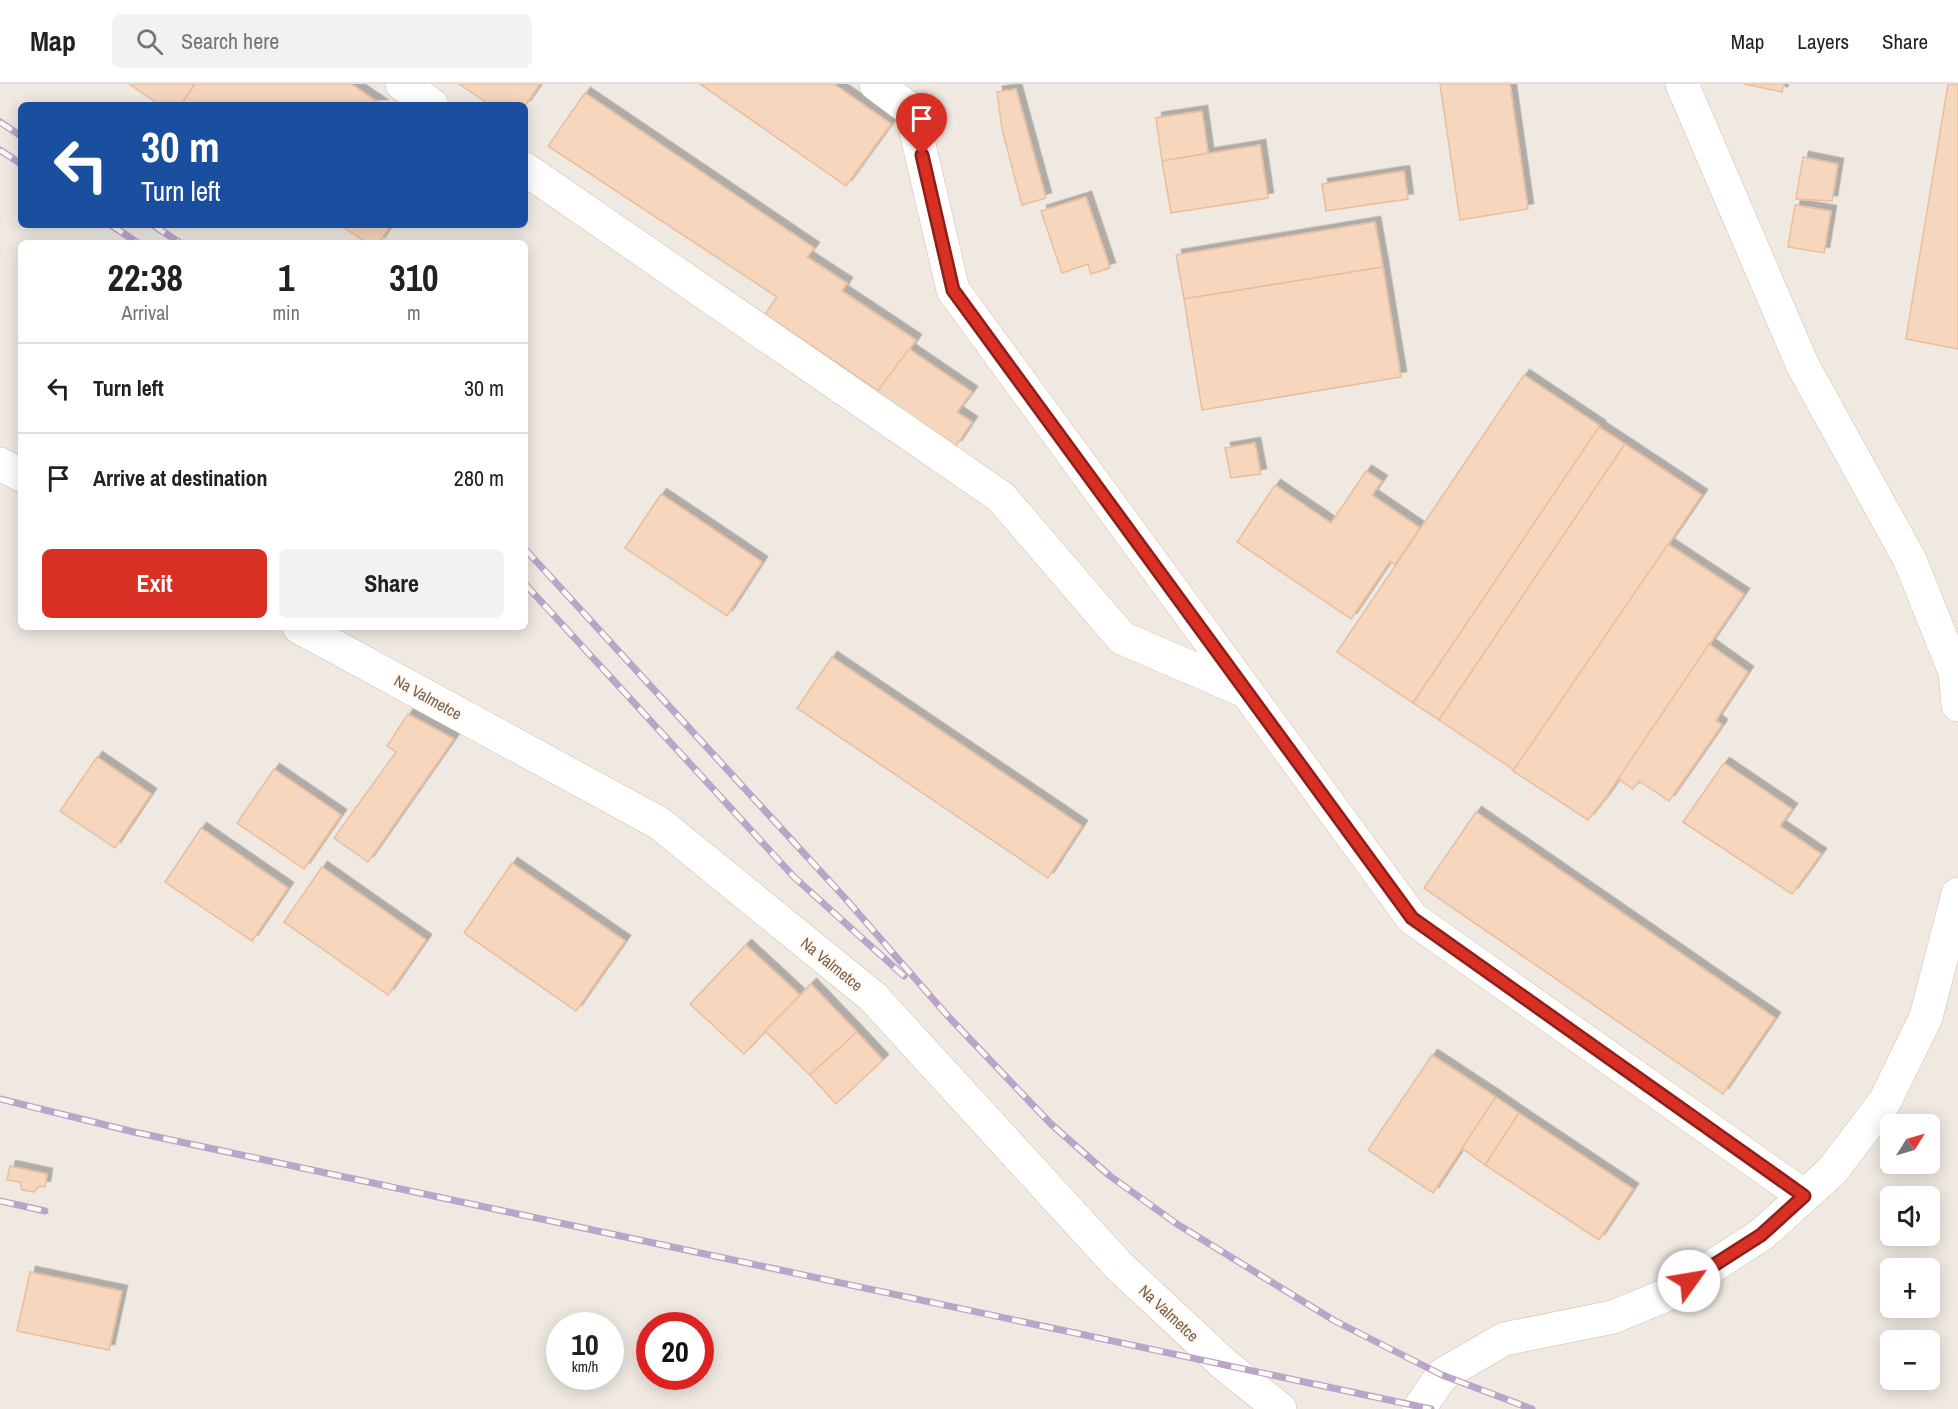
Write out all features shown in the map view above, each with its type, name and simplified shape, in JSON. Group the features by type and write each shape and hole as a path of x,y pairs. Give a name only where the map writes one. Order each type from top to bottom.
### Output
{"street":[{"path":"402,84 428,102"},
{"path":"876,84 911,110 953,290 1412,918 1804,1196"},
{"path":"1682,84 1803,366 1910,561 1954,672 1958,705"},
{"path":"528,171 1001,497 1122,638 1246,691"},
{"path":"0,464 18,473"},
{"name":"Na Valmetce","path":"305,630 659,823 873,997 1119,1266 1224,1364 1280,1409"},
{"path":"1419,1409 1442,1375 1504,1339 1613,1317 1671,1293 1761,1235 1832,1171 1885,1101 1926,1017 1958,894"}],"shaded area":[{"path":"0,84 1958,84 1958,1409 0,1409"}],"building":[{"path":"129,84 195,84 183,102 156,102"},
{"path":"195,84 351,84 378,102 183,102"},
{"path":"459,84 540,84 528,102 486,102"},
{"path":"700,84 834,84 891,124 846,186"},
{"path":"1440,84 1510,84 1528,209 1460,220"},
{"path":"1744,84 1784,84 1782,92"},
{"path":"1948,84 1958,84 1958,349 1906,339"},
{"path":"1016,89 1046,198 1022,205 1002,129 997,92"},
{"path":"585,93 814,248 807,257 847,283 842,291 916,340 880,392 765,314 777,297 548,146"},
{"path":"1202,111 1208,153 1162,161 1156,118"},
{"path":"1260,145 1268,198 1171,213 1162,161"},
{"path":"1803,157 1838,164 1832,201 1796,199"},
{"path":"1404,171 1408,199 1326,211 1322,184"},
{"path":"1086,197 1110,268 1091,274 1088,264 1062,273 1041,211"},
{"path":"1795,205 1831,211 1824,253 1788,247"},
{"path":"1375,222 1383,267 1184,299 1176,255"},
{"path":"344,228 389,228 381,240 362,240"},
{"path":"1383,267 1401,377 1202,410 1184,299"},
{"path":"909,349 972,392 957,412 972,422 956,446 876,393"},
{"path":"1524,375 1600,426 1413,703 1337,652"},
{"path":"1599,427 1625,444 1439,720 1413,703"},
{"path":"1255,443 1261,474 1231,478 1225,448"},
{"path":"1625,444 1702,495 1514,770 1439,720"},
{"path":"1366,471 1382,481 1372,495 1420,528 1395,565 1390,561 1351,619 1237,542 1275,485 1331,523"},
{"path":"661,494 762,562 727,616 625,548"},
{"path":"1668,544 1744,594 1588,820 1513,771"},
{"path":"1709,644 1748,672 1716,720 1722,725 1669,801 1639,781 1633,789 1618,779"},
{"path":"832,657 1082,826 1048,878 797,708"},
{"path":"408,714 454,739 368,862 334,838 396,752 387,746"},
{"path":"97,757 151,794 115,848 60,811"},
{"path":"1724,763 1792,809 1780,826 1821,854 1792,894 1683,822"},
{"path":"274,769 341,815 304,869 237,823"},
{"path":"1476,812 1775,1018 1723,1094 1424,888"},
{"path":"201,828 288,888 252,941 165,882"},
{"path":"512,863 625,941 576,1011 464,933"},
{"path":"322,867 426,940 388,995 284,922"},
{"path":"746,945 800,995 744,1054 690,1004"},
{"path":"811,984 857,1032 810,1075 765,1031"},
{"path":"857,1032 883,1060 836,1104 810,1075"},
{"path":"1432,1055 1496,1097 1433,1193 1368,1150"},
{"path":"1496,1097 1519,1113 1485,1165 1462,1148"},
{"path":"1519,1113 1633,1189 1599,1240 1485,1165"},
{"path":"10,1166 47,1174 45,1187 39,1186 34,1192 22,1190 20,1182 7,1180"},
{"path":"30,1272 122,1291 109,1350 17,1331"}],"railway":[{"path":"0,122 18,134"},
{"path":"0,150 18,162"},
{"path":"116,228 134,240"},
{"path":"158,228 176,240"},
{"path":"528,552 845,898 946,1014 1051,1124 1110,1176 1177,1224 1335,1321 1442,1375 1532,1409"},
{"path":"528,587 794,877 904,976"},
{"path":"0,1099 134,1132 1431,1409"},
{"path":"0,1201 45,1211"}],"route":[{"path":"922,155 953,290 1412,918 1804,1196 1761,1235 1689,1281"}]}
